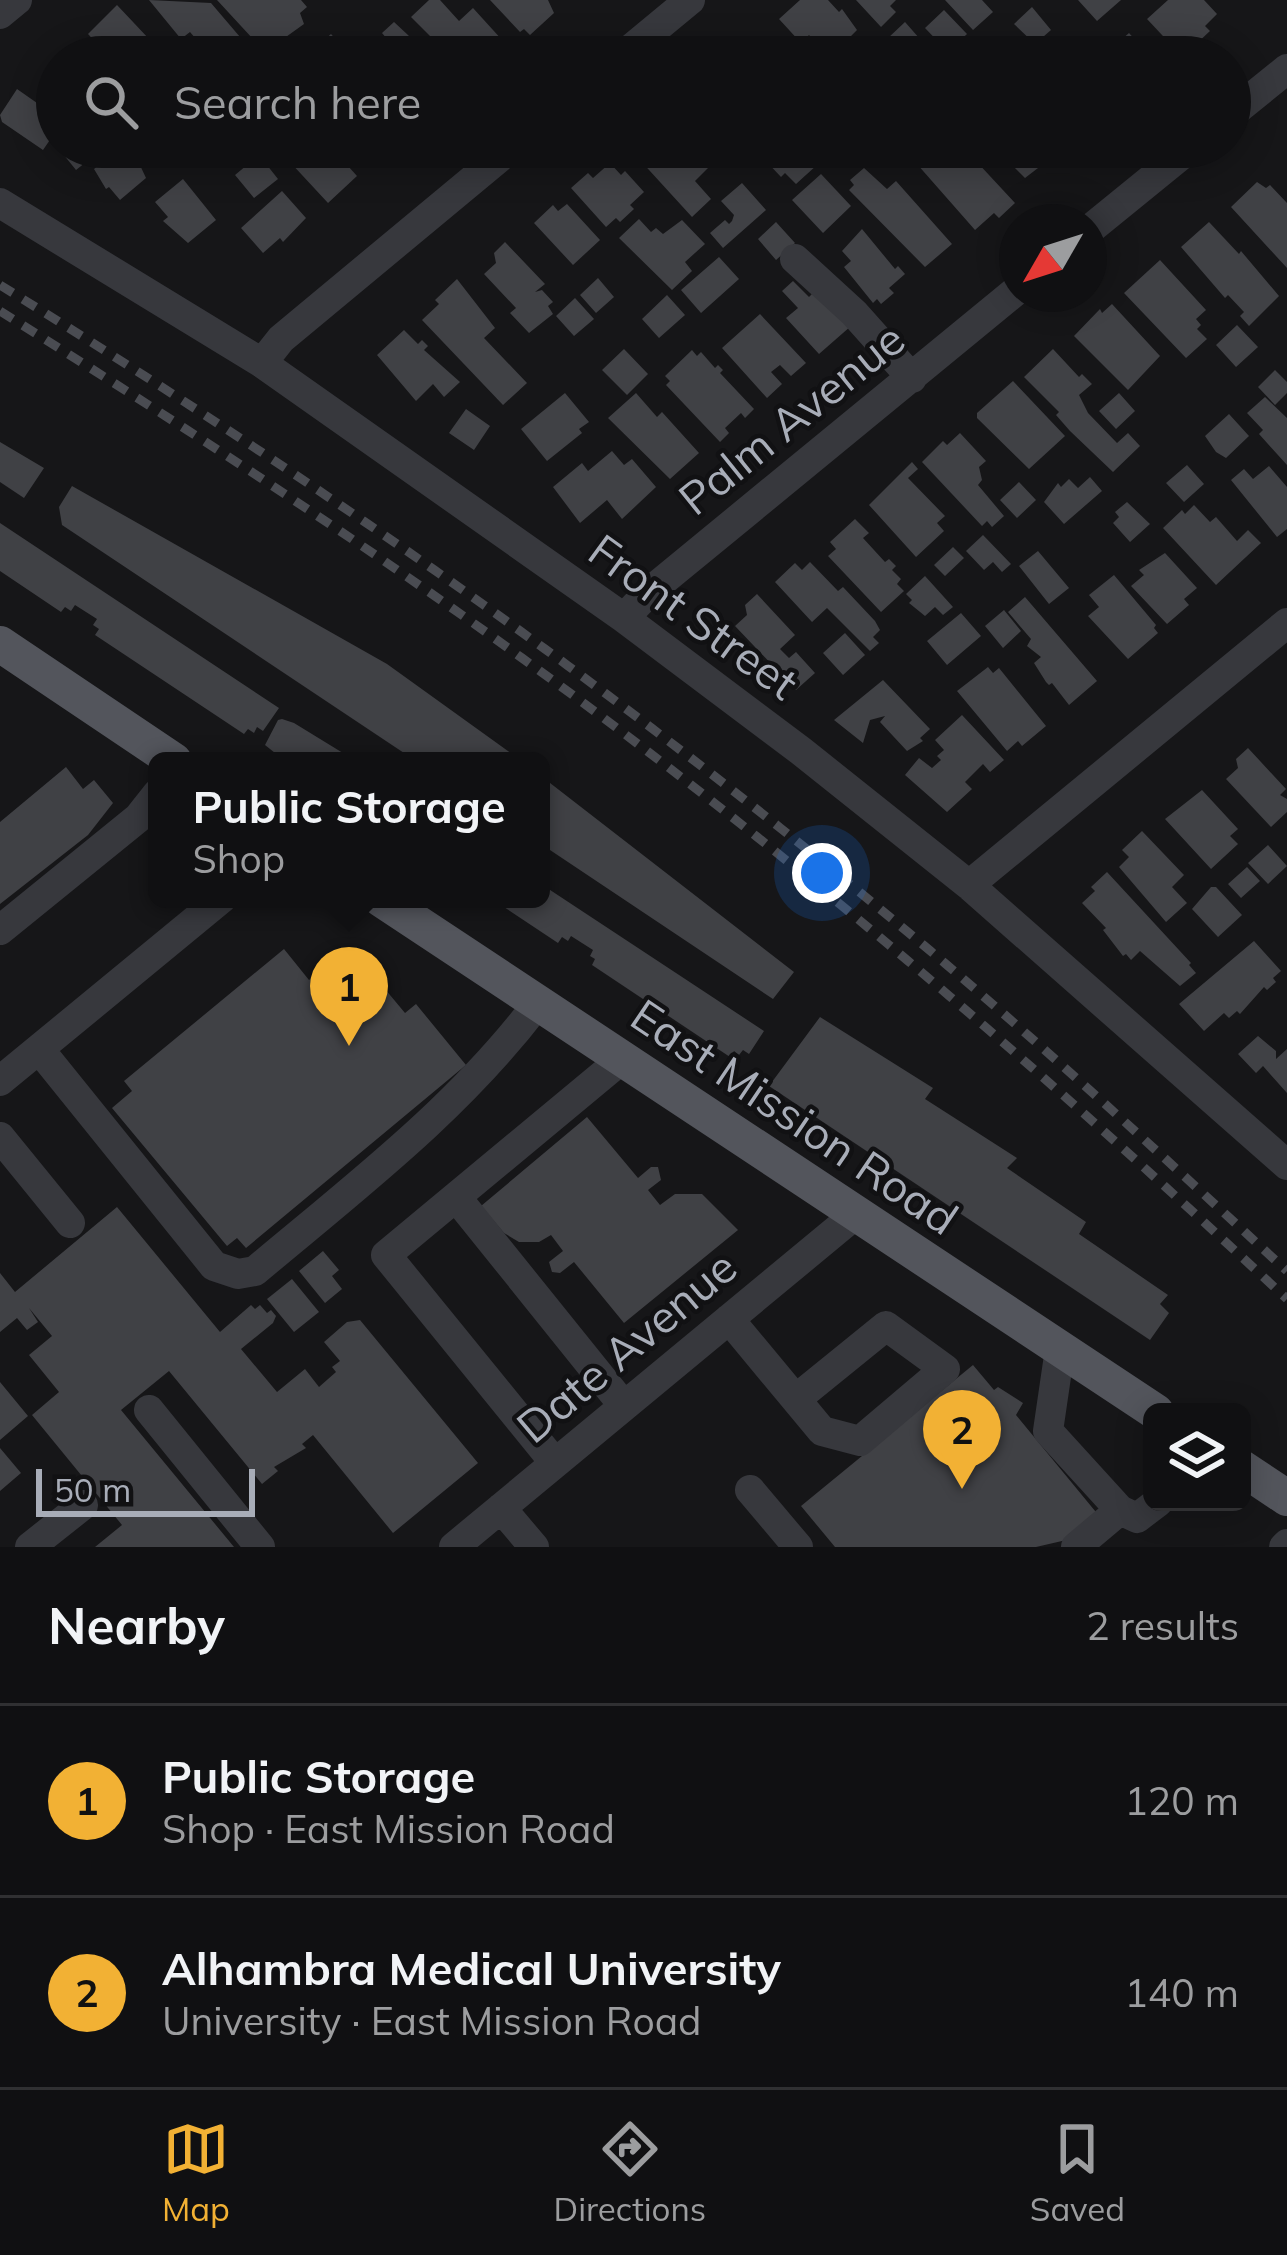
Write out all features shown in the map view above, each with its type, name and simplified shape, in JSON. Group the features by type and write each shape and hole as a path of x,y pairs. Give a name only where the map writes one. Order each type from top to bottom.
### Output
{"main road":[{"path":"0,644 161,752"},
{"name":"East Mission Road","path":"395,908 1143,1403"},
{"path":"1251,1474 1287,1498"}],"street":[{"path":"646,36 690,0"},
{"path":"1251,98 1287,68"},
{"path":"262,363 280,339 487,168"},
{"path":"1107,215 1165,168"},
{"name":"Front Street","path":"0,203 262,363 625,618 969,885 1287,1166"},
{"path":"795,259 912,378"},
{"name":"Palm Avenue","path":"625,618 648,593 999,305"},
{"path":"969,885 1287,623"},
{"path":"0,930 148,805"},
{"path":"0,1081 210,908"},
{"path":"39,1049 214,1266 238,1274 255,1271 441,1114 496,1058 538,1003"},
{"path":"555,1463 386,1256 622,1059"},
{"path":"0,1137 70,1223"},
{"path":"456,1197 624,1406"},
{"name":"Date Avenue","path":"454,1547 856,1214"},
{"path":"730,1318 822,1431 860,1441 945,1369 886,1326 796,1399"},
{"path":"1060,1349 1048,1431 1120,1510 1136,1518 1146,1511"},
{"path":"149,1410 260,1547"},
{"path":"750,1490 798,1547"},
{"path":"30,1547 83,1504"},
{"path":"501,1508 534,1547"},
{"path":"1076,1547 1120,1510"}],"building":[{"path":"149,0 211,3 239,36 193,36 190,32 179,36"},
{"path":"217,0 301,0 307,7 300,13 304,24 287,36 250,36"},
{"path":"429,0 440,0 459,21 473,8 498,36 430,36 411,17"},
{"path":"490,0 548,0 554,13 530,35 524,29 520,32"},
{"path":"800,0 828,0 839,12 842,9 857,30 851,36 795,36 779,19"},
{"path":"856,0 896,0 890,6 896,12 881,27"},
{"path":"945,0 982,0 993,12 973,30"},
{"path":"1078,0 1121,0 1097,21"},
{"path":"1168,0 1204,0 1217,14 1205,26 1210,31 1205,36 1163,36 1147,19"},
{"path":"117,5 146,36 90,36"},
{"path":"1032,7 1051,30 1044,36 1027,36 1014,24"},
{"path":"944,10 967,34 933,36 925,28"},
{"path":"394,22 409,36 384,36 382,33"},
{"path":"905,22 917,36 890,36"},
{"path":"17,89 36,102 36,145 2,122 0,115"},
{"path":"141,168 146,178 120,200 106,189 94,169"},
{"path":"243,168 269,168 278,179 254,198 235,175"},
{"path":"296,168 350,168 357,176 328,203"},
{"path":"604,168 615,168 621,175 625,171 644,192 620,222 616,218 606,227 571,188 588,173 593,178"},
{"path":"647,168 708,168 695,181 711,199 692,217"},
{"path":"772,168 814,168 796,184 785,173 781,177"},
{"path":"864,168 887,189 896,181 952,244 925,267 849,190 854,185 850,180"},
{"path":"920,168 982,168 1015,203 999,204 999,218 994,213 975,230"},
{"path":"1015,168 1038,168 1025,178"},
{"path":"821,174 851,206 823,233 792,200"},
{"path":"183,179 216,220 188,243 163,221 168,217 155,202"},
{"path":"1257,182 1266,188 1270,185 1287,203 1287,268 1231,207"},
{"path":"742,183 766,210 723,248 710,233 725,220 732,221 734,215 721,201"},
{"path":"282,191 306,218 283,242 280,238 263,253 241,228"},
{"path":"567,204 600,240 573,265 534,223 553,205 558,211"},
{"path":"639,219 651,232 656,228 663,234 682,220 705,244 685,262 692,271 672,290 619,238"},
{"path":"776,222 795,243 776,260 758,239"},
{"path":"1209,222 1279,296 1249,326 1240,316 1244,312 1228,295 1225,298 1181,247"},
{"path":"862,229 895,269 898,266 905,274 889,288 894,293 881,304 877,299 873,303 844,267 851,261 842,251"},
{"path":"505,242 545,284 535,292 542,290 553,302 548,306 553,314 529,333 510,313 516,308 484,274 496,263 494,253"},
{"path":"719,257 739,279 701,313 681,290"},
{"path":"1160,260 1206,310 1196,319 1201,325 1197,329 1207,339 1186,358 1124,293"},
{"path":"598,278 614,297 596,313 580,295"},
{"path":"457,279 495,328 484,338 527,383 503,405 422,320"},
{"path":"793,281 809,297 817,289 851,326 819,354 786,318 798,308 782,291"},
{"path":"667,295 685,315 659,338 642,319"},
{"path":"575,298 594,319 574,336 556,316"},
{"path":"1112,304 1160,356 1128,390 1074,336 1097,312"},
{"path":"760,314 806,363 791,376 780,365 771,372 782,384 767,398 722,348"},
{"path":"1237,325 1258,347 1236,367 1216,345"},
{"path":"404,330 418,344 422,340 428,346 424,350 460,382 444,397 433,384 416,401 377,355"},
{"path":"624,349 648,374 627,395 602,370"},
{"path":"1053,349 1092,384 1079,395 1088,413 1117,443 1128,433 1140,446 1113,472 1024,377"},
{"path":"692,350 697,356 701,352 715,368 718,365 754,409 745,418 741,413 725,428 729,433 720,442 666,385 670,381 665,376"},
{"path":"1275,370 1287,382 1287,393 1275,405 1258,387"},
{"path":"1013,381 1065,436 1029,469 977,418"},
{"path":"565,393 589,422 547,461 521,429"},
{"path":"636,393 657,417 662,412 699,453 670,479 608,418"},
{"path":"1119,393 1135,411 1116,429 1099,411"},
{"path":"1265,397 1287,418 1287,465 1247,413"},
{"path":"466,409 490,426 474,450 449,433"},
{"path":"1229,414 1249,436 1226,458 1205,436"},
{"path":"960,433 986,461 979,467 982,480 978,485 1004,516 992,527 987,521 982,526 922,462 943,441 947,445"},
{"path":"0,442 44,468 24,498 0,482"},
{"path":"612,451 624,465 632,459 656,487 622,519 607,500 580,523 553,487 582,463 588,471"},
{"path":"912,462 918,469 908,478 945,516 937,523 944,531 916,557 869,505"},
{"path":"1187,465 1204,484 1184,502 1166,483"},
{"path":"1269,466 1287,487 1287,529 1277,537 1231,480 1244,469 1253,479"},
{"path":"1090,477 1102,491 1064,524 1044,502 1058,483 1061,487 1069,479 1078,488"},
{"path":"1019,482 1036,500 1017,518 1000,500"},
{"path":"72,486 387,664 509,752 402,752 62,525 59,507"},
{"path":"1127,502 1150,524 1130,542 1113,523 1119,517 1115,512"},
{"path":"1194,505 1210,522 1216,517 1237,541 1248,530 1261,543 1216,585 1163,528"},
{"path":"855,519 869,533 863,538 885,562 889,559 896,566 892,570 901,579 897,584 904,591 881,612 828,556 836,549 830,542"},
{"path":"0,523 279,708 263,731 257,727 254,733 248,729 244,734 95,635 97,619 75,605 61,612 0,571"},
{"path":"983,535 1011,564 1002,572 993,562 984,570 966,551"},
{"path":"953,547 964,558 945,576 934,565"},
{"path":"1038,551 1069,588 1049,604 1019,566"},
{"path":"1165,553 1197,588 1184,599 1189,605 1167,624 1131,586 1144,575 1139,570"},
{"path":"810,562 838,591 843,587 875,621 880,630 873,637 879,643 870,651 827,608 812,622 775,582 795,563 802,570"},
{"path":"1114,575 1158,633 1128,659 1088,616 1099,607 1089,595"},
{"path":"925,576 953,607 943,615 935,607 925,616 909,603 912,600 906,594"},
{"path":"757,594 795,635 780,649 789,658 796,652 815,673 796,690 735,626 747,615 745,605"},
{"path":"1025,597 1097,681 1069,705 1046,682 1034,663 1041,657 1027,646 1031,639 1008,612"},
{"path":"1004,610 1021,631 1003,648 985,626"},
{"path":"961,613 981,636 947,665 927,641"},
{"path":"845,633 865,655 843,675 823,653"},
{"path":"988,667 993,673 999,668 1046,726 1022,746 1018,741 1007,751 957,691"},
{"path":"883,680 930,729 920,738 923,741 907,751 880,722 885,716 870,720 863,743 834,720"},
{"path":"962,715 1004,760 990,772 983,764 965,782 972,789 947,812 905,775 919,758 932,768 941,760 937,756 944,750 935,740"},
{"path":"278,720 294,723 341,752 274,752 265,745"},
{"path":"1248,748 1286,789 1280,795 1287,799 1287,812 1271,827 1226,779"},
{"path":"66,767 83,789 94,780 113,803 88,835 0,904 0,822"},
{"path":"550,783 794,972 773,999 550,850"},
{"path":"1202,790 1238,829 1230,836 1238,844 1211,869 1165,819"},
{"path":"1142,831 1184,875 1172,887 1187,903 1166,922 1119,867 1129,857 1122,850"},
{"path":"1268,845 1287,866 1268,884 1248,863"},
{"path":"1247,867 1260,881 1241,898 1228,884"},
{"path":"1107,872 1191,963 1196,973 1180,986 1140,951 1131,960 1123,956 1103,930 1106,928 1082,903"},
{"path":"1211,887 1242,915 1218,937 1192,909"},
{"path":"550,890 764,1031 749,1054 734,1051 730,1057 592,965 593,950 571,936 558,943 506,908 550,908"},
{"path":"1254,941 1281,971 1273,978 1276,982 1267,990 1264,987 1240,1014 1237,1011 1229,1018 1224,1013 1204,1031 1179,1004"},
{"path":"284,949 309,980 340,954 365,985 375,977 405,1013 416,1004 466,1065 246,1248 237,1238 227,1246 112,1108 132,1091 124,1081"},
{"path":"820,1017 933,1088 925,1099 1017,1158 1007,1168 1086,1222 1079,1234 1168,1295 1160,1304 1169,1313 1150,1340 769,1086"},
{"path":"1258,1036 1276,1051 1276,1059 1287,1049 1287,1093 1263,1066 1256,1073 1238,1054"},
{"path":"587,1117 638,1178 658,1167 661,1180 648,1190 660,1205 675,1194 702,1194 738,1230 624,1323 574,1262 560,1273 552,1272 549,1262 563,1251 551,1235 539,1242 519,1242 504,1233 481,1206"},
{"path":"117,1207 220,1332 251,1305 255,1309 260,1305 267,1313 271,1310 276,1316 273,1323 241,1349 277,1392 305,1369 319,1387 336,1372 332,1367 340,1361 324,1342 347,1322 360,1320 478,1463 393,1533 313,1435 302,1444 306,1448 274,1467 278,1471 262,1484 169,1371 121,1410 234,1547 95,1547 122,1525 32,1415 59,1392 29,1355 52,1336 29,1308 38,1322 27,1330 17,1318 0,1332 0,1273 15,1292"},
{"path":"323,1251 339,1270 332,1276 342,1289 325,1303 299,1271"},
{"path":"292,1279 319,1312 294,1332 267,1299"},
{"path":"973,1365 994,1390 998,1387 1023,1403 1016,1415 1100,1517 1075,1538 1036,1547 835,1547 801,1506"},
{"path":"0,1382 28,1416 0,1440"},
{"path":"0,1448 21,1473 0,1491"}],"railway":[{"path":"0,285 340,505 669,741 984,997 1287,1271"},
{"path":"0,311 329,523 622,732 915,966 1287,1299"}],"place":[{"name":"Public Storage","path":"349,1046"},
{"name":"Alhambra Medical University","path":"962,1489"}]}
